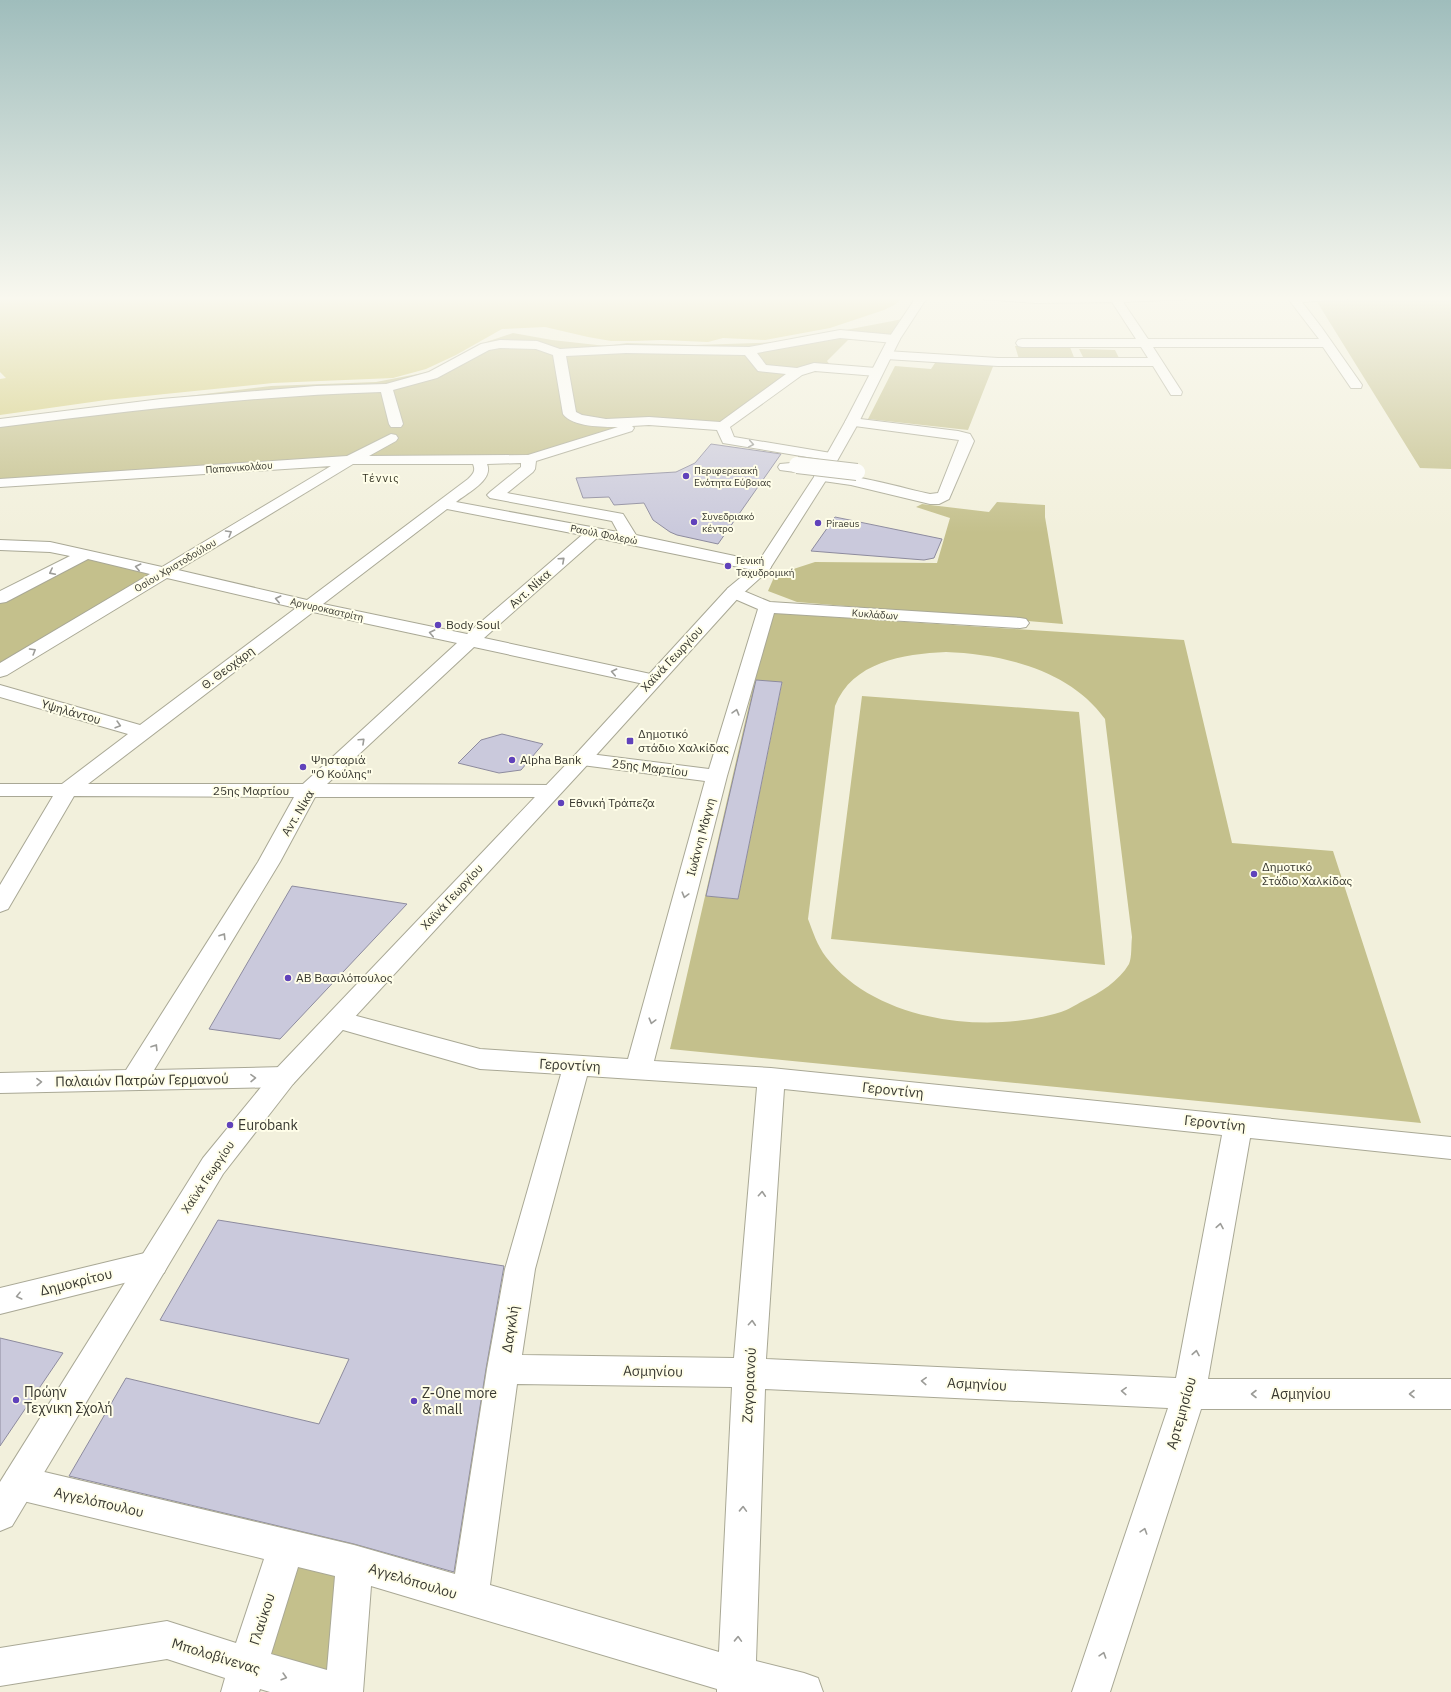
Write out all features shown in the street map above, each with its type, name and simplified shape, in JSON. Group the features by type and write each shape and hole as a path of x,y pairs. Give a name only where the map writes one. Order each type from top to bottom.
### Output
{"street":[{"path":"0,423 161,403 316,390 386,388 433,375"},
{"path":"562,375 570,414 578,419 606,423 649,421 723,426 794,375"},
{"name":"Χαϊνά Γεωργίου","path":"0,1514 213,1166 284,1077 550,791 582,759 652,680 734,592 764,567 821,477 852,422 875,375"},
{"path":"1164,375 1176,392"},
{"path":"1349,375 1356,385"},
{"path":"386,388 396,424"},
{"name":"Παπανικολάου","path":"0,483 350,460 529,459 649,421"},
{"path":"821,477 930,499 939,499 944,496 966,441 965,438 958,435 852,422"},
{"path":"723,426 728,440 831,457"},
{"name":"Οσίου Χριστοδούλου","path":"0,671 350,460 391,438"},
{"path":"529,459 528,469 495,495 618,517 630,539"},
{"name":"Θ. Θεοχάρη","path":"0,904 67,790 444,504 480,475 482,467 478,460"},
{"path":"786,467 795,468 797,465 857,472"},
{"name":"Ραούλ Φολερώ","path":"444,504 630,539 764,567"},
{"name":"Αντ. Νίκα","path":"134,1080 269,862 308,791 470,641 594,532"},
{"name":"Αργυροκαστρίτη","path":"0,545 50,547 86,554 310,606 652,680"},
{"path":"0,598 86,554"},
{"name":"Κυκλάδων","path":"734,592 767,607 1020,623"},
{"name":"Ιωάννη Μὰγνη","path":"639,1068 717,776 767,607"},
{"name":"Υψηλάντου","path":"0,691 143,732"},
{"name":"25ης Μαρτίου","path":"582,759 717,776"},
{"name":"25ης Μαρτίου","path":"0,790 550,791"},
{"name":"Γεροντίνη","path":"338,1020 480,1059 576,1066 639,1068 771,1078 1451,1148"},
{"name":"Δαγκλή","path":"470,1598 503,1369 520,1269 576,1066"},
{"name":"Παλαιών Πατρών Γερμανού","path":"0,1083 284,1077"},
{"name":"Ζαγοριανού","path":"736,1684 749,1373 771,1078"},
{"name":"Αρτεμησίου","path":"1091,1692 1189,1394 1238,1126"},
{"name":"Δημοκρίτου","path":"0,1300 153,1264"},
{"name":"Ασμηνίου","path":"503,1369 749,1373 1189,1394 1451,1394"},
{"name":"Αγγελόπουλου","path":"19,1483 354,1563 470,1598 736,1684 804,1692"},
{"name":"Γλαύκου","path":"243,1679 286,1547"},
{"path":"344,1692 354,1563"},
{"name":"Μπολοβίνενας","path":"0,1667 167,1640 243,1679 335,1692"}],"shaded area":[{"path":"3,375 404,375 393,378 273,383 106,400 0,415 0,379 6,378"},
{"path":"413,375 800,375 719,424 648,420 527,457 346,458 0,481 0,419 271,386 376,382"},
{"path":"890,375 990,375 968,430 868,419"},
{"path":"1362,375 1451,375 1451,469 1420,468"},
{"path":"997,502 1045,505 1045,517 1063,624 797,602 768,591 775,575 815,562 937,563 950,518 916,507 922,504 989,512"},
{"path":"86,554 163,573 0,671 0,598"},
{"name":"Δημοτικό Στάδιο Χαλκίδας","path":"770,613 1184,640 1232,843 1333,851 1421,1123 670,1049","holes":["946,652 990,656 1034,668 1073,688 1090,702 1105,719 1132,937 1131,958 1125,970 1109,986 1061,1012 1032,1019 1000,1022 967,1022 934,1018 903,1009 873,996 847,979 826,957 820,948 808,919 835,706 843,691 853,679 866,670 896,658","757,680 782,683 738,899 706,896"]},
{"path":"862,696 1079,712 1105,965 831,939"},
{"path":"286,1547 354,1563 344,1692 247,1666"}],"building":[{"name":"Περιφερειακή Ενότητα Εύβοιας","path":"711,444 781,454 718,544 677,535 670,532 653,520 644,503 614,505 609,497 583,498 576,478 676,472 695,463"},
{"path":"835,517 942,539 934,558 924,560 811,551"},
{"path":"756,680 782,682 738,899 706,896"},
{"path":"502,734 543,744 521,770 499,773 458,763 481,740"},
{"name":"ΑΒ Βασιλόπουλος","path":"292,886 407,904 280,1039 209,1029"},
{"name":"Z-One more & mall","path":"218,1220 504,1266 454,1572 354,1544 69,1476 126,1378 319,1424 349,1359 160,1320"},
{"name":"Πρώην Τεχνικη Σχολή","path":"0,1338 63,1353 0,1446"}],"place":[{"name":"Περιφερειακή Ενότητα Εύβοιας","path":"686,476"},
{"name":"Συνεδριακό κέντρο","path":"694,522"},
{"name":"Piraeus","path":"818,523"},
{"name":"Γενική Ταχυδρομική","path":"728,566"},
{"name":"Body Soul","path":"438,625"},
{"name":"Δημοτικό στάδιο Χαλκίδας","path":"630,741"},
{"name":"Alpha Bank","path":"512,760"},
{"name":"Ψησταριά \"Ο Κούλης\"","path":"303,767"},
{"name":"Εθνική Τράπεζα","path":"561,803"},
{"name":"Δημοτικό Στάδιο Χαλκίδας","path":"1254,874"},
{"name":"ΑΒ Βασιλόπουλος","path":"288,978"},
{"name":"Eurobank","path":"230,1125"},
{"name":"Πρώην Τεχνικη Σχολή","path":"16,1400"},
{"name":"Z-One more & mall","path":"414,1401"}],"district":[{"name":"Τέννις","path":"381,478"}]}
